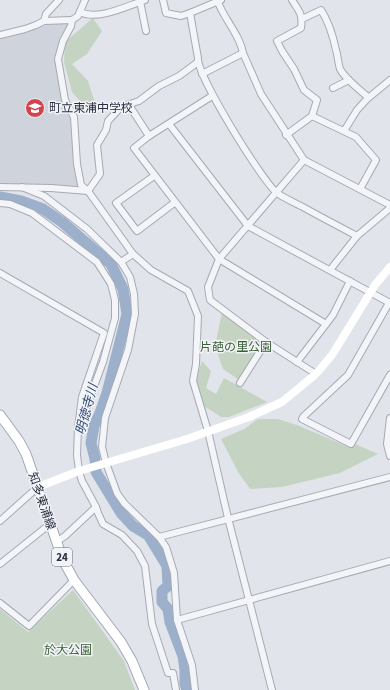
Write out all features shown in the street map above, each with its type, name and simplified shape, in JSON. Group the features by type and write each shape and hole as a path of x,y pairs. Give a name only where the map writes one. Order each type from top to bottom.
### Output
{"main road":[{"name":"知多東浦線","path":"0,415 19,441 26,454 63,560 74,580 120,642 132,661 144,690"}],"street":[{"path":"44,21 46,14 59,0"},
{"path":"0,35 31,27 44,21 72,20 78,16 85,0"},
{"path":"164,0 166,13 181,16 219,1 224,16 239,41 261,94 286,135 304,160 390,206 357,236 330,270"},
{"path":"286,135 312,116 317,100 304,90 294,69 282,52 277,41 301,28 302,18 297,6 292,0"},
{"path":"80,12 86,15 98,15 142,1 146,31"},
{"path":"302,18 320,10 330,27 335,42 340,69 349,80 368,97"},
{"path":"190,13 198,62 202,74 212,96 252,161 276,192 357,236"},
{"path":"72,20 72,26 63,40 58,59 65,100 74,117 77,164 81,185 88,191 133,254 152,270 188,291 194,305 198,316 194,381 208,431 228,518 272,690"},
{"path":"202,74 243,53"},
{"path":"88,191 100,174 97,145 106,130 108,121 121,107 138,101 159,86 179,76 198,62"},
{"path":"333,88 349,80"},
{"path":"344,131 357,110 368,97 390,80"},
{"path":"212,96 149,136 134,148 174,203 219,259 326,324"},
{"path":"129,105 149,136"},
{"path":"312,116 356,137 376,160 360,189"},
{"path":"169,124 248,226 390,303 348,375 302,417 302,419 351,444 390,375"},
{"path":"304,160 219,259 208,287 210,300 266,342 316,374"},
{"path":"154,176 116,204 137,231 174,203"},
{"path":"0,187 51,188 88,191"},
{"path":"22,187 44,196 87,229 121,262 130,277 134,294 135,314 128,350 105,418 102,447 106,464 117,494 124,503 159,536 166,547 174,573 177,620 192,665 195,690"},
{"path":"0,203 10,204 32,213 97,262 111,284 115,300 115,318 103,362 78,428"},
{"path":"121,262 133,254"},
{"path":"0,521 38,487 79,471 187,439 249,417 282,402 316,374 332,355 370,293 390,267"},
{"path":"0,273 104,333 82,397 78,428 77,455 79,471 82,481 104,524 122,535 137,551 145,566 152,624 168,673 173,673 176,690"},
{"path":"297,362 333,315 350,281"},
{"path":"240,383 266,342"},
{"path":"390,418 387,444 390,456"},
{"path":"159,536 390,478"},
{"path":"56,542 65,536 96,507"},
{"path":"0,564 50,524"},
{"path":"177,620 390,561"},
{"path":"0,603 29,626 74,580"}],"shaded area":[{"name":"町立東浦中学校","path":"65,22 69,26 59,51 62,86 74,117 81,185 77,190 0,187 0,37"}],"green space":[{"path":"93,18 102,31 87,54 72,64 88,81 95,103 93,116 72,92 64,62 65,42"},
{"name":"片葩の里公園","path":"222,312 262,342 239,380 223,369 215,346"},
{"path":"202,361 211,371 206,388 216,394 224,378 267,402 229,417 221,417 201,404 196,379"},
{"path":"258,419 278,419 297,425 351,448 355,444 378,454 340,473 282,487 250,489 238,472 221,439 244,429"},
{"name":"於大公園","path":"73,590 124,661 135,690 0,690 0,609 28,632"}],"waterway":[{"name":"明徳寺川","path":"0,197 21,201 43,209 62,222 111,264 123,289 127,314 107,393 94,426 91,443 95,459 96,472 121,513 133,526 148,535 167,566 168,586 162,591 162,602 168,609 170,622 183,656 185,684 187,690"}],"place":[{"name":"町立東浦中学校","path":"35,108"}]}
